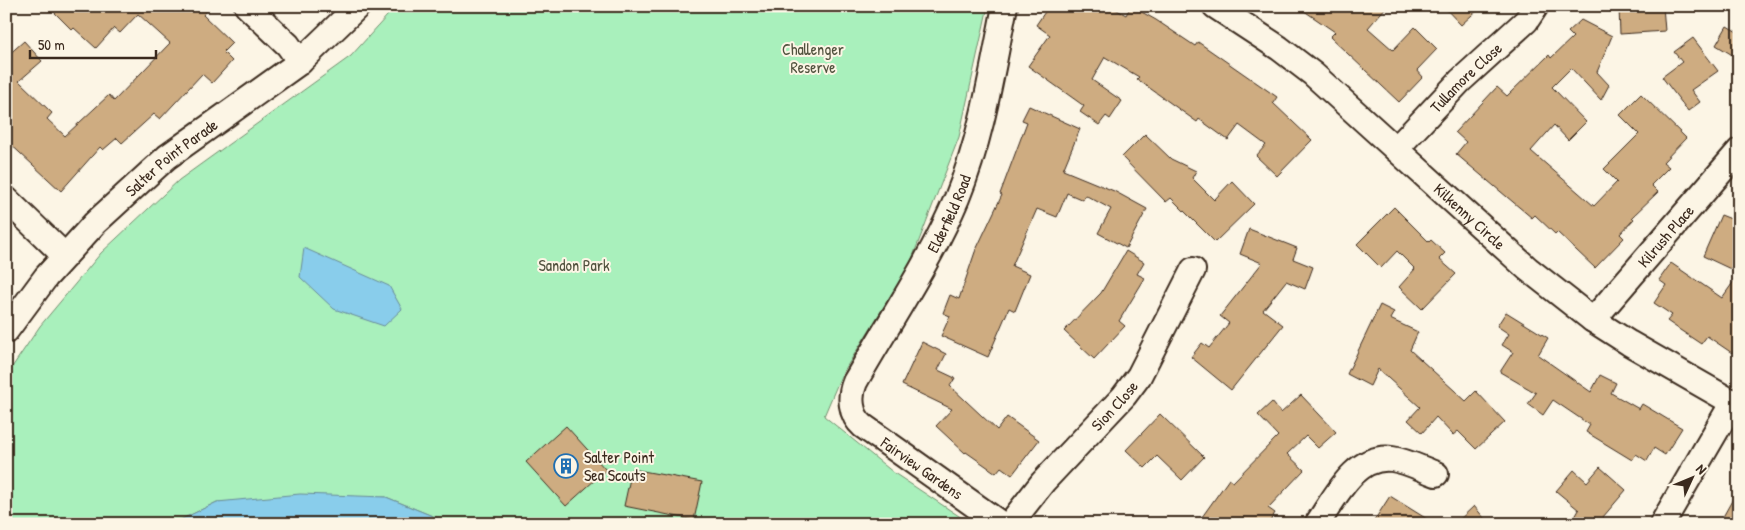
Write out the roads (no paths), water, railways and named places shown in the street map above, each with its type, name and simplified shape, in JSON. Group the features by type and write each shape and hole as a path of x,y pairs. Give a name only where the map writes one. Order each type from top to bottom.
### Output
{"street":[{"path":"247,6 288,45 300,62"},
{"name":"Salter Point Parade","path":"6,331 65,256 96,223 167,157 300,62 358,6"},
{"name":"Elderfield Road","path":"851,405 851,392 855,382 932,249 956,199 976,144 1005,6"},
{"name":"Kilkenny Circle","path":"1215,6 1279,48 1313,74 1528,270 1593,320 1629,344 1736,404"},
{"name":"Tullamore Close","path":"1396,149 1460,81 1526,21 1536,6"},
{"name":"Kilrush Place","path":"1593,320 1739,151"},
{"path":"6,199 65,256"},
{"name":"Sion Close","path":"1010,524 1043,482 1124,396 1139,376 1193,270"},
{"path":"1662,524 1736,404"},
{"name":"Fairview Gardens","path":"851,405 859,423 1001,524"},
{"path":"1317,524 1350,477 1370,462 1380,459 1393,459 1436,474"}],"water":[{"path":"304,248 389,286 402,309 384,326 334,309 300,277"},
{"path":"300,494 386,497 452,524 172,524 217,502"}],"place":[{"name":"Salter Point Sea Scouts","path":"566,466"}],"park label":[{"name":"Challenger Reserve","path":"813,58"},
{"name":"Sandon Park","path":"574,265"}]}
